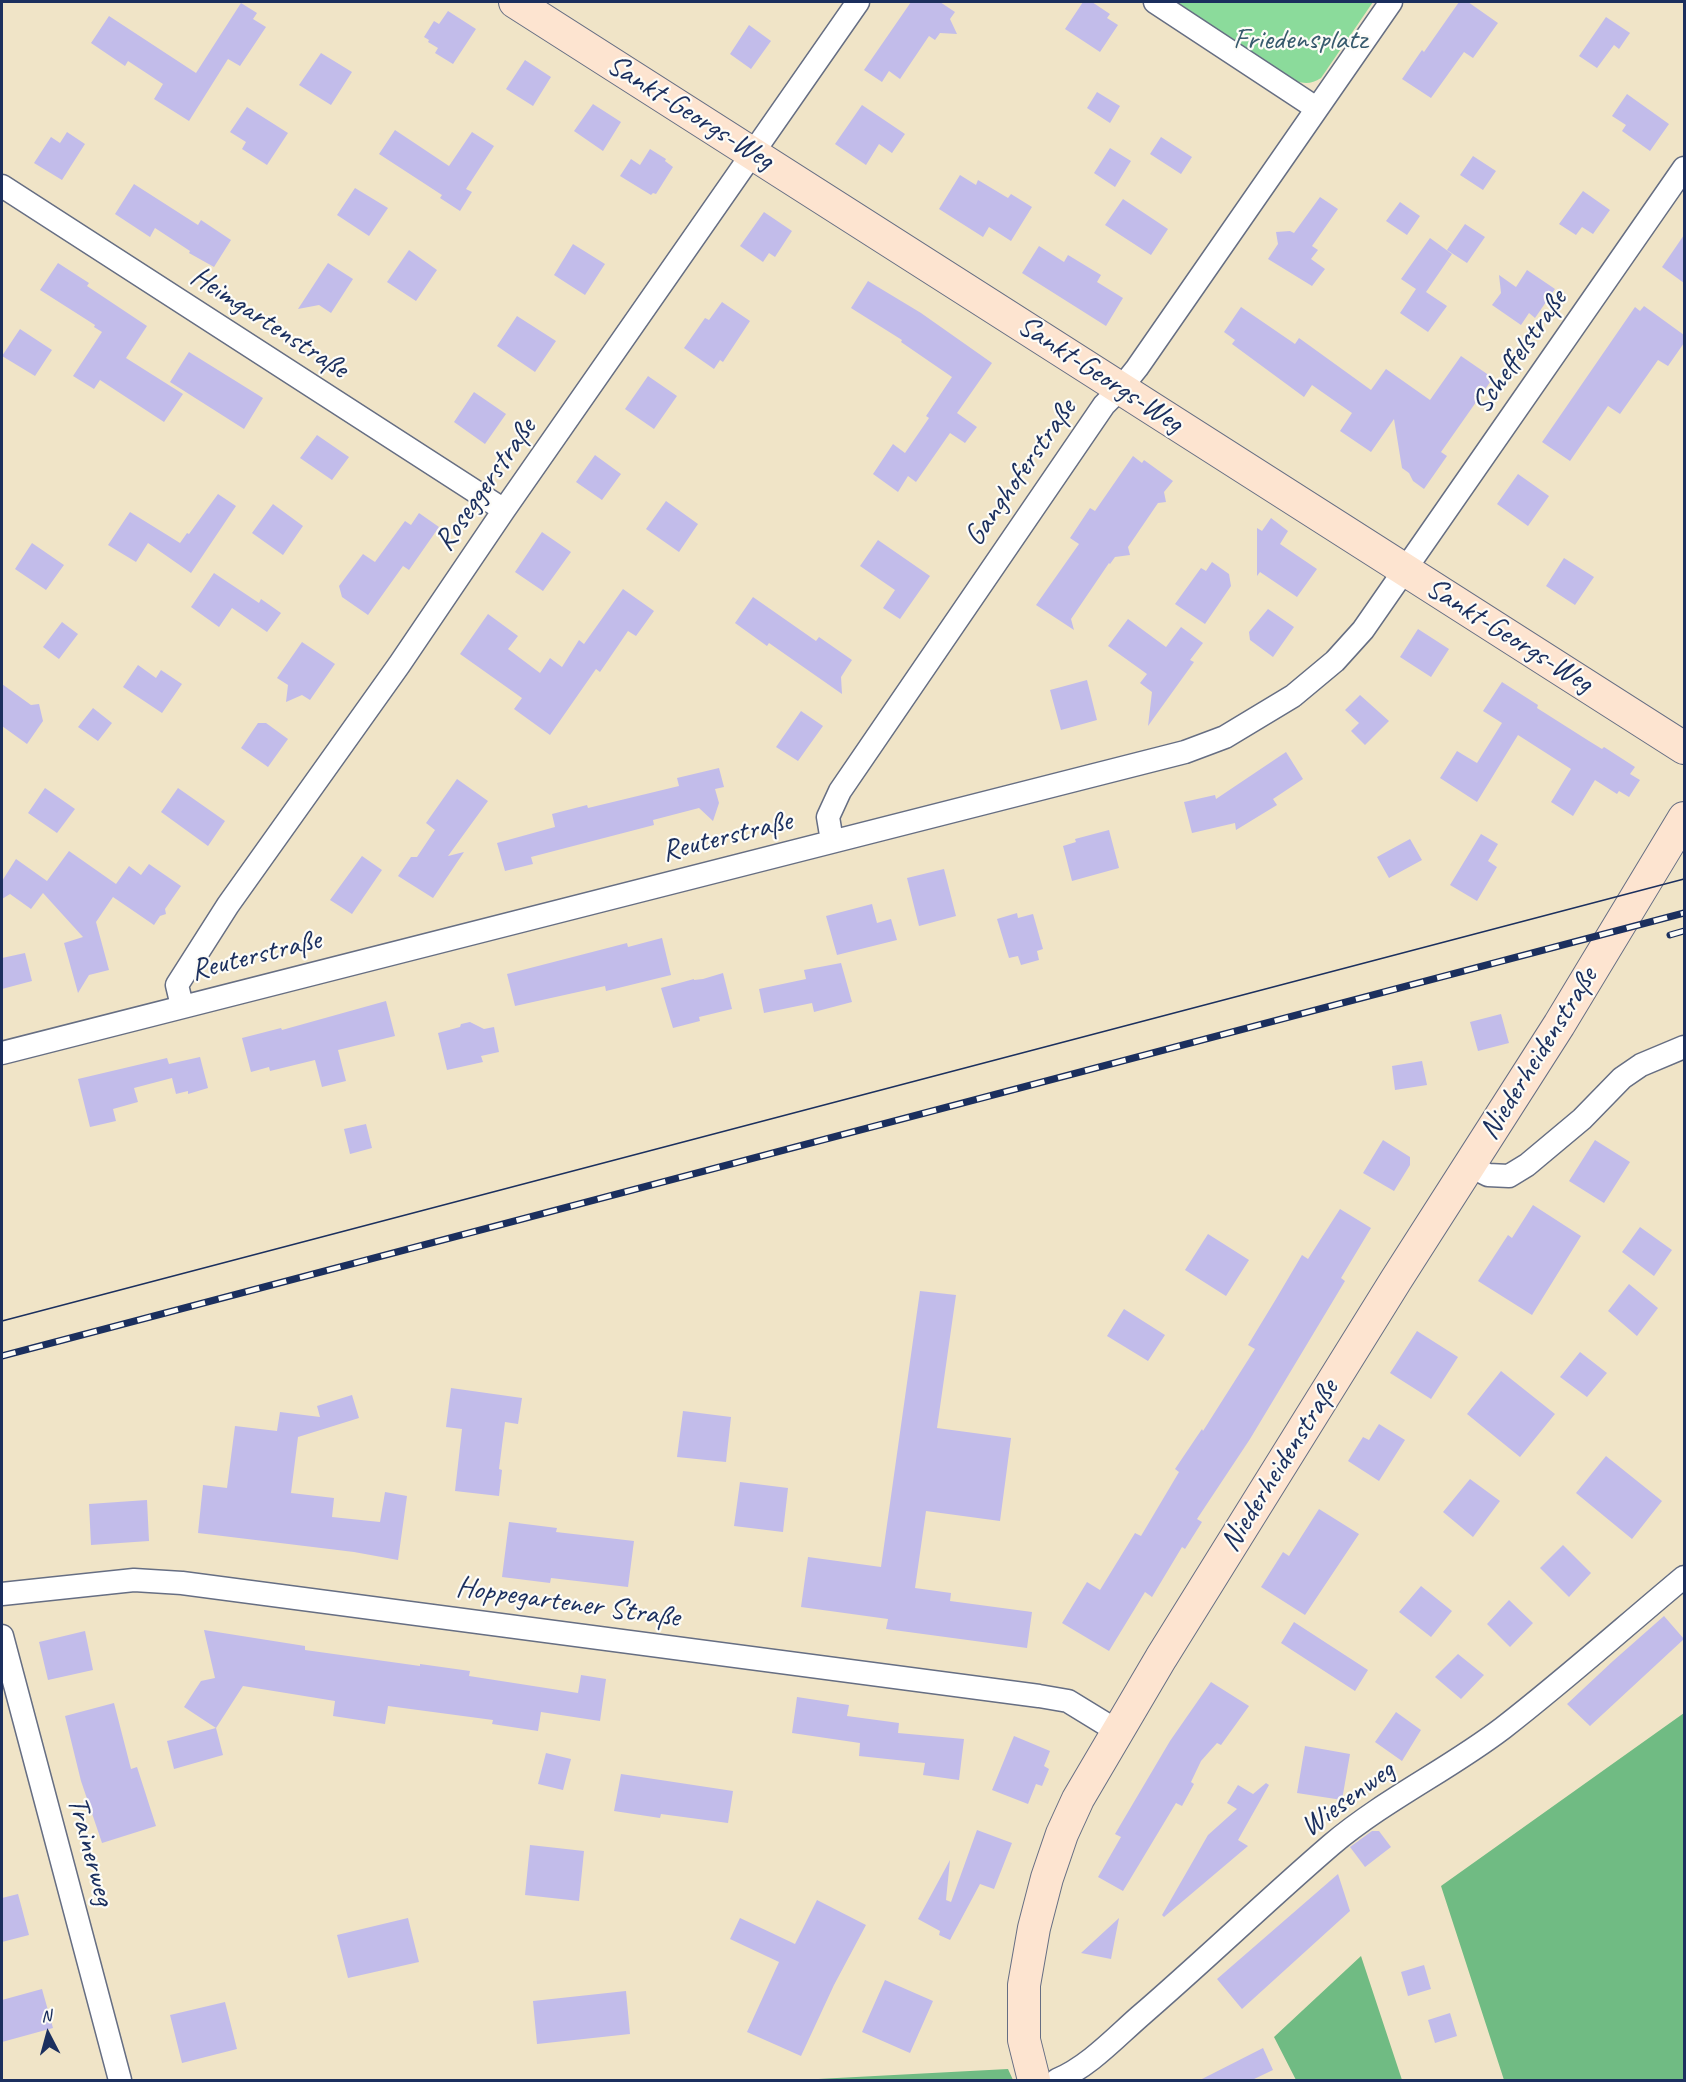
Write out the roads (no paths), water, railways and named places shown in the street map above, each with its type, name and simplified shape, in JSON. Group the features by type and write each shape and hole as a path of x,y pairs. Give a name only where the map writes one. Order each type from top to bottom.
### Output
{"street":[{"name":"Sankt-Georgs-Weg","path":"515,2 1684,748"},
{"name":"Roseggerstraße","path":"182,1006 177,985 228,905 399,665 504,510 858,2"},
{"path":"1155,2 1316,108"},
{"name":"Ganghoferstraße","path":"832,841 828,817 840,791 1104,405 1121,388 1391,2"},
{"name":"Scheffelstraße","path":"1406,570 1684,168"},
{"name":"Heimgartenstraße","path":"2,186 504,510"},
{"name":"Reuterstraße","path":"2,1053 1185,752 1225,737 1293,696 1335,661 1364,630 1406,570"},
{"name":"Niederheidenstraße","path":"1034,2080 1024,2040 1023,2007 1034,1928 1047,1878 1062,1834 1078,1799 1117,1731 1284,1460 1643,890 1684,818"},
{"path":"1468,1166 1488,1175 1509,1176 1527,1165 1582,1119 1622,1078 1641,1065 1684,1047"},
{"name":"Wiesenweg","path":"1057,2080 1067,2076 1091,2059 1194,1970 1333,1844 1382,1807 1459,1760 1503,1728 1684,1577"},
{"name":"Hoppegartener Straße","path":"2,1594 134,1580 182,1583 1039,1696 1068,1701 1117,1731"},
{"name":"Trainerweg","path":"2,1636 120,2080"}],"tram line":[{"path":"2,1321 1684,879"}],"railway":[{"path":"2,1356 1684,913"},
{"path":"1670,935 1684,931"}],"park label":[{"name":"Friedensplatz","path":"1300,40"}]}
